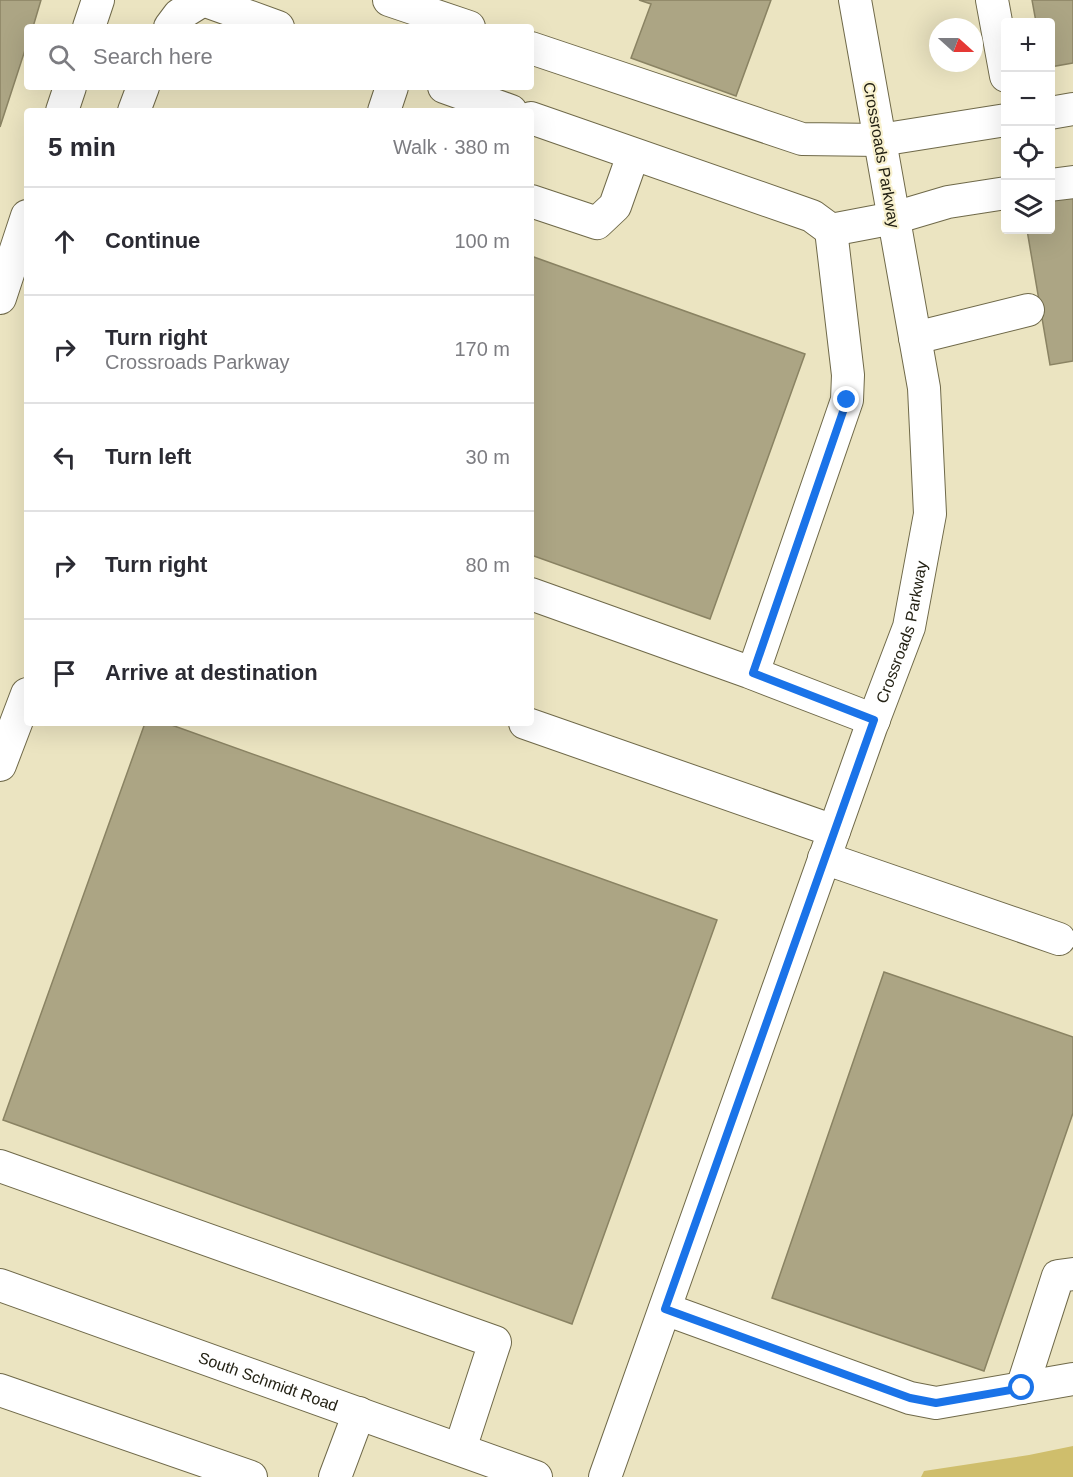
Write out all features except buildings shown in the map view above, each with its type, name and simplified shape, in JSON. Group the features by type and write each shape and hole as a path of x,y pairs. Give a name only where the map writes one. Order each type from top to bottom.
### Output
{"street":[{"path":"91,24 98,0"},
{"path":"172,24 180,15 203,0 270,24"},
{"path":"389,0 460,24"},
{"name":"Crossroads Parkway","path":"605,1477 829,845 909,627 930,514 924,388 855,0"},
{"path":"992,0 1004,72"},
{"path":"534,49 802,139 880,140 1001,121"},
{"path":"63,108 69,90"},
{"path":"135,108 142,90"},
{"path":"385,108 391,90"},
{"path":"452,90 503,108"},
{"path":"1055,112 1073,109"},
{"path":"534,119 812,216 831,230 848,375 847,400 753,673"},
{"path":"534,202 597,223 615,206 633,155"},
{"path":"1055,184 1073,182"},
{"path":"831,230 894,218 948,202 1001,194"},
{"path":"0,298 24,225"},
{"path":"915,338 1028,310"},
{"path":"534,595 753,673 874,720"},
{"path":"0,765 24,702"},
{"path":"532,726 1059,939"},
{"path":"0,1166 495,1342 460,1449"},
{"path":"1022,1388 1058,1276 1073,1274"},
{"name":"South Schmidt Road","path":"0,1285 536,1477"},
{"path":"665,1309 910,1398 936,1403 1073,1379"},
{"path":"0,1390 251,1477"},
{"path":"335,1477 359,1413"}],"shaded area":[{"path":"1073,1446 1073,1477 921,1477 924,1471"}],"route":[{"path":"847,400 753,673 874,720 665,1309 910,1398 936,1403 1022,1388"}]}
